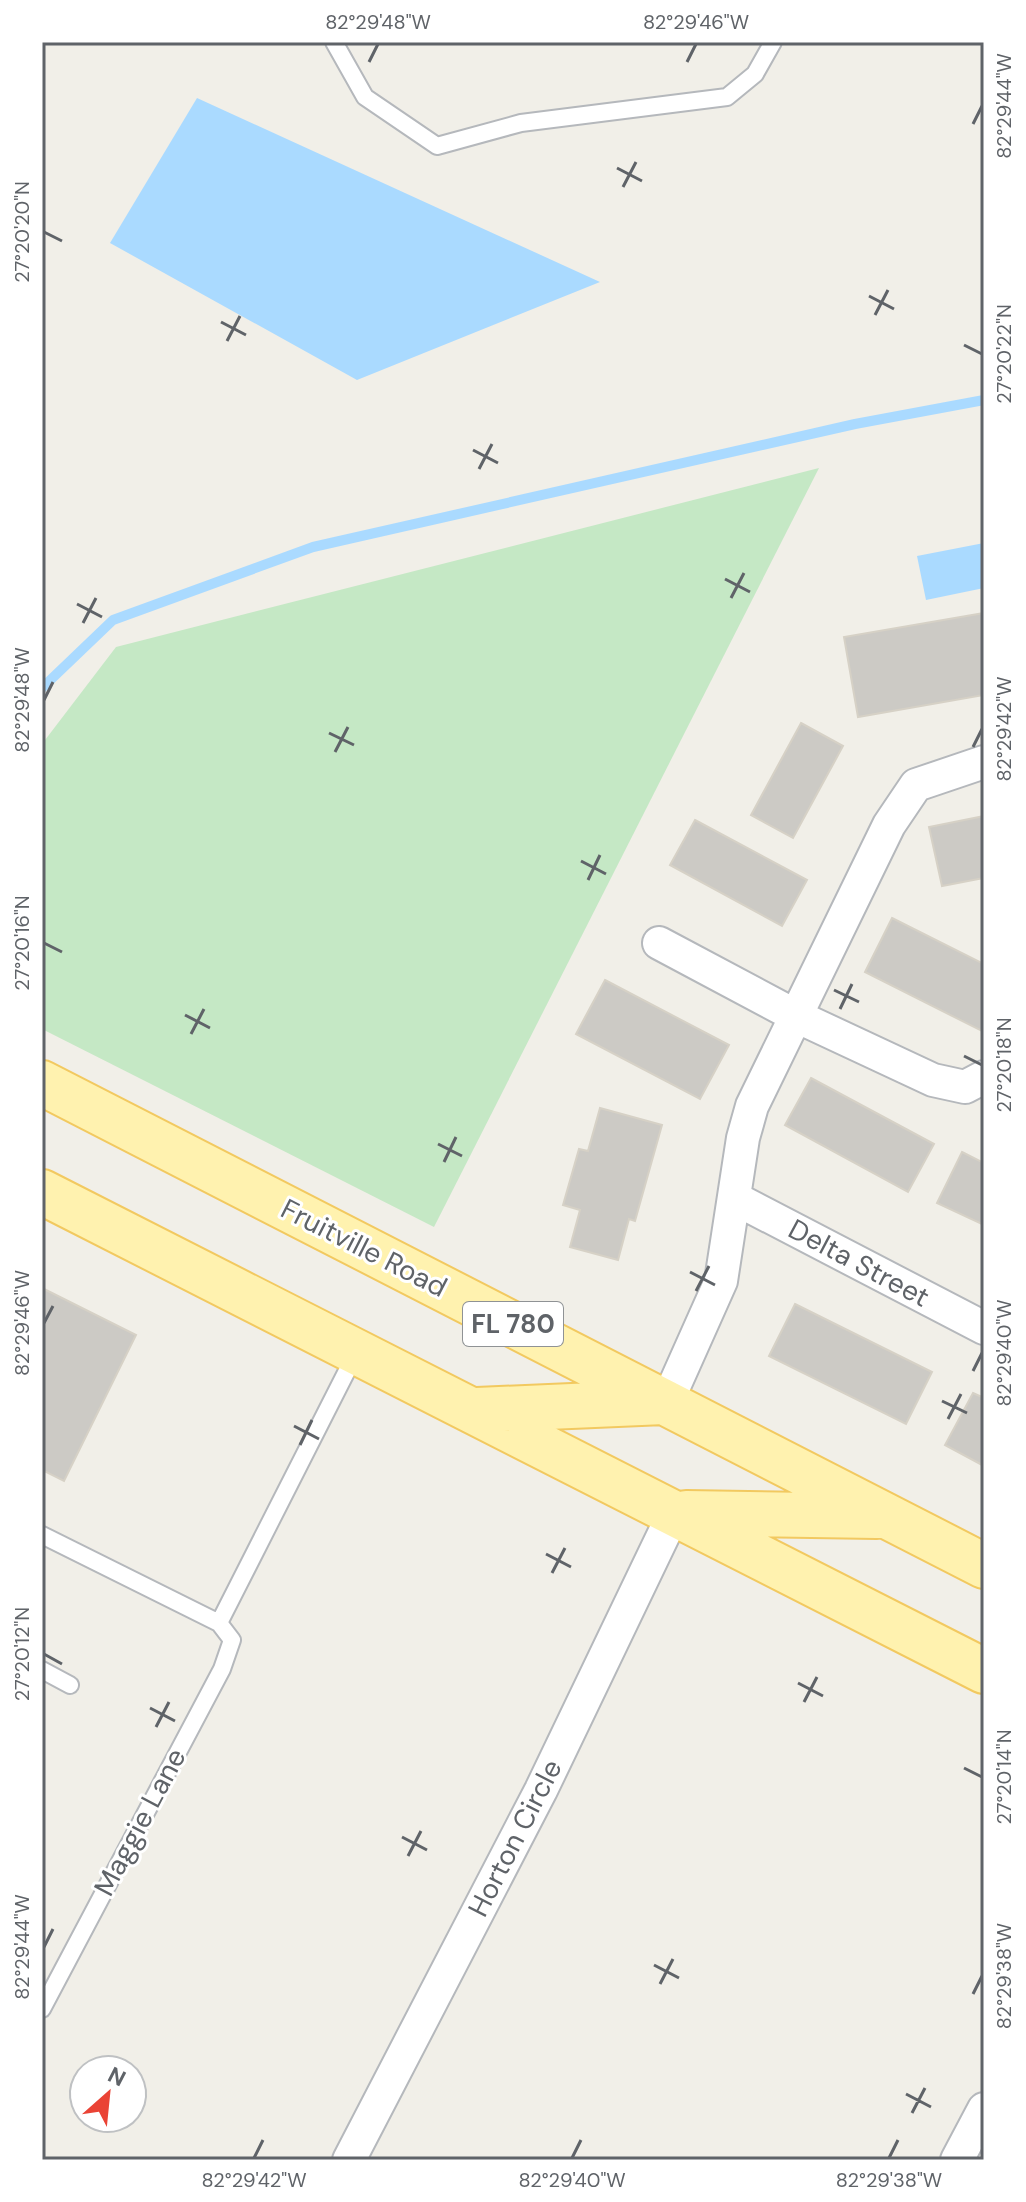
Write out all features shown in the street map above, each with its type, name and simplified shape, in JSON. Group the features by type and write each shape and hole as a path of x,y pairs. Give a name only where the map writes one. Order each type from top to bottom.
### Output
{"main road":[{"name":"Fruitville Road","path":"42,1083 984,1566"},
{"path":"42,1192 984,1671"},
{"path":"475,1410 667,1402"},
{"path":"674,1513 887,1516"}],"street":[{"path":"667,1402 721,1281 743,1138 752,1106 889,825 916,785 984,762"},
{"path":"659,943 796,1016 933,1080 965,1087 984,1077"},
{"name":"Delta Street","path":"734,1198 984,1328"},
{"name":"Horton Circle","path":"349,2160 541,1790 674,1513"},
{"path":"957,2160 984,2109"}],"lane":[{"path":"334,42 365,97 437,146 521,123 727,97 755,74 773,42"},
{"path":"42,1535 219,1623 357,1350"},
{"name":"Maggie Lane","path":"42,2009 49,1975 222,1669 232,1640 219,1623"},
{"path":"42,1670 70,1685"}],"green space":[{"path":"819,468 434,1227 42,1029 42,744 116,647"}],"water":[{"path":"197,98 600,282 357,380 110,243"},
{"path":"984,543 984,588 926,600 917,556"}],"building":[{"path":"984,613 984,695 858,717 844,637"},
{"path":"801,723 843,746 793,838 751,815"},
{"path":"984,816 984,878 942,886 929,827"},
{"path":"695,820 807,880 782,926 670,865"},
{"path":"892,918 984,964 984,1032 865,972"},
{"path":"605,980 729,1045 700,1099 576,1034"},
{"path":"811,1078 934,1144 908,1192 785,1125"},
{"path":"600,1108 662,1125 635,1221 629,1219 618,1260 570,1247 580,1210 563,1205 579,1149 588,1151"},
{"path":"962,1152 984,1163 984,1225 937,1203"},
{"path":"42,1288 136,1335 64,1481 42,1470"},
{"path":"795,1304 932,1372 906,1424 769,1356"},
{"path":"973,1393 984,1398 984,1466 945,1445"}],"waterway":[{"path":"42,688 113,620 313,547 855,424 984,400"}]}
